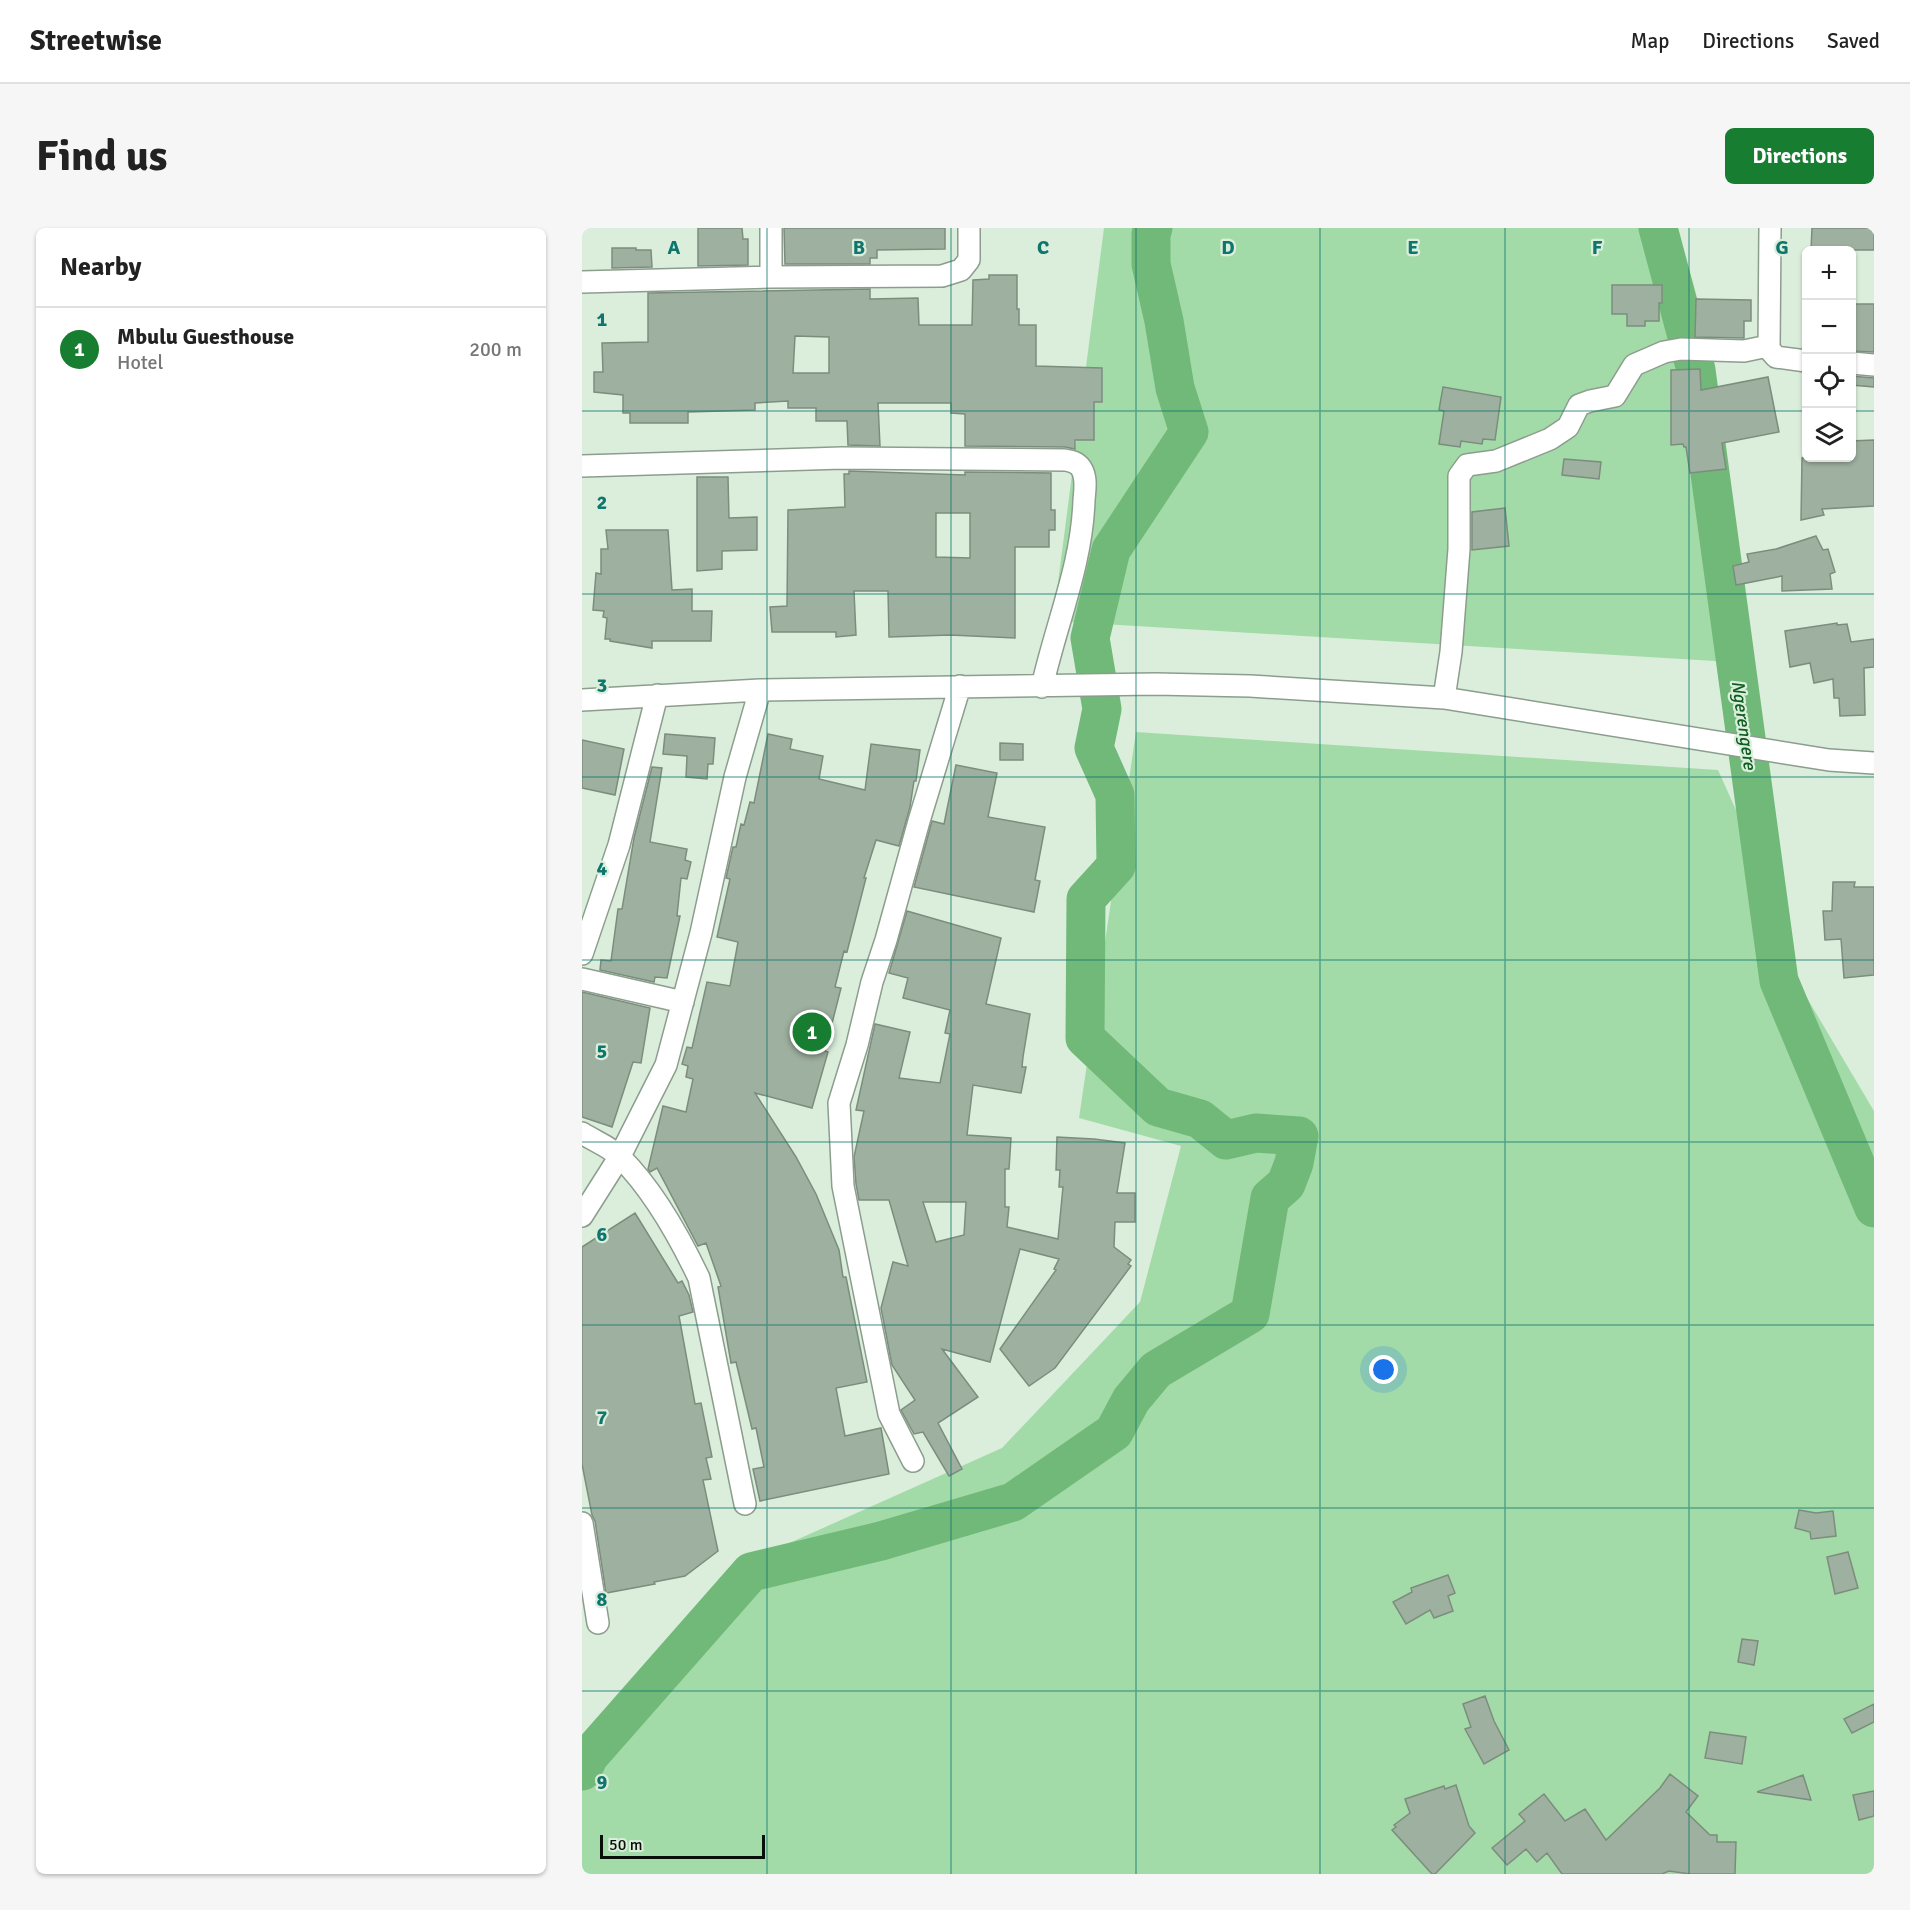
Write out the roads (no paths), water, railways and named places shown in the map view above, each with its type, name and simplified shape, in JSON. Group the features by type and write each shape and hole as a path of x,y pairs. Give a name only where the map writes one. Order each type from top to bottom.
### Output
{"street":[{"path":"771,228 771,277"},
{"path":"582,282 771,277 942,276 961,270 969,260 969,228"},
{"path":"1770,228 1768,346 1776,357 1802,360"},
{"path":"1444,698 1459,549 1459,476 1467,465 1496,461 1559,435 1568,427 1579,405 1615,396 1631,367 1642,359 1675,350 1744,351 1768,346"},
{"path":"1856,363 1874,364"},
{"path":"582,466 842,458 1065,460 1075,463 1083,471 1085,482 1079,548 1042,687"},
{"path":"582,700 760,690 1156,684 1250,686 1444,698 1829,760 1874,763"},
{"path":"913,1461 889,1414 843,1186 839,1102 857,1045 872,982 960,686"},
{"path":"582,1216 620,1156 666,1065 700,933 735,777 760,690"},
{"path":"582,954 619,845 657,695"},
{"path":"582,979 683,1002"},
{"path":"582,1133 620,1156 645,1185 699,1278 745,1504"},
{"path":"582,1523 598,1623"}],"waterway":[{"path":"582,1771 589,1756 751,1572 881,1541 1013,1502 1114,1432 1131,1400 1156,1370 1250,1314 1270,1198 1286,1184 1294,1163 1299,1136 1256,1133 1226,1140 1200,1119 1158,1107 1085,1038 1086,899 1116,866 1115,795 1094,748 1102,709 1090,638 1111,550 1189,432 1175,388 1164,321 1151,264 1153,228"},
{"name":"Ngerengere","path":"1658,228 1696,370 1779,981 1874,1208"}],"place":[{"name":"Mbulu Guesthouse","path":"812,1032"}]}
